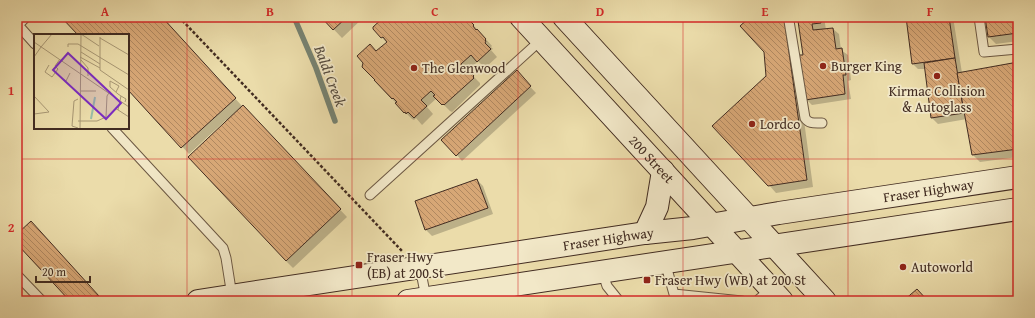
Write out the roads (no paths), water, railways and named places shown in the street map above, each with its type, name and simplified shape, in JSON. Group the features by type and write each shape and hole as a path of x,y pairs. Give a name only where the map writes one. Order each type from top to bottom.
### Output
{"main road":[{"name":"200 Street","path":"521,17 713,224 737,251 770,297"},
{"path":"564,17 825,301"},
{"path":"645,233 657,207 663,171"},
{"name":"Fraser Highway","path":"198,301 232,298 645,233 1018,177"},
{"path":"417,300 1018,209"}],"lane":[{"path":"26,17 18,25 34,43"},
{"path":"790,17 789,21 805,118 812,124 822,123"},
{"path":"979,17 984,52 1018,49"},
{"path":"370,195 542,39"},
{"path":"113,129 223,248 232,298"},
{"path":"665,262 671,298 737,301"},
{"path":"417,300 420,268"},
{"path":"602,271 607,286 619,301"},
{"path":"17,275 42,301"}],"waterway":[{"name":"Baldi Creek","path":"294,17 316,68 335,121"}],"place":[{"name":"Burger King","path":"823,66"},
{"name":"The Glenwood","path":"414,68"},
{"name":"Kirmac Collision & Autoglass","path":"937,76"},
{"name":"Lordco","path":"752,124"},
{"name":"Fraser Hwy (EB) at 200 St","path":"359,265"},
{"name":"Autoworld","path":"903,267"},
{"name":"Fraser Hwy (WB) at 200 St","path":"647,280"}]}
